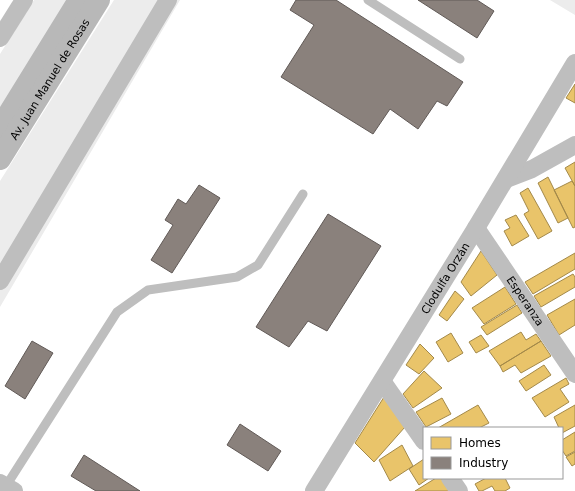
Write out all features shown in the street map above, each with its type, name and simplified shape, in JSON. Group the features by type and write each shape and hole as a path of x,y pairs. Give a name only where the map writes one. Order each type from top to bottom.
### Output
{"main road":[{"name":"Av. Juan Manuel de Rosas","path":"0,128 79,0"},
{"name":"Av. Juan Manuel de Rosas","path":"0,159 100,0"}],"street":[{"path":"0,38 24,0"},
{"path":"0,281 168,0"},
{"name":"Clodulfa Orzán","path":"314,491 506,179 575,63"},
{"path":"506,179 532,169 575,145"},
{"name":"Esperanza","path":"476,228 575,374"},
{"path":"382,381 423,440"},
{"path":"451,479 459,491"}],"lane":[{"path":"368,0 460,59"},
{"path":"7,486 118,312 148,290 237,277 258,265 303,194"}],"shaded area":[{"path":"34,0 68,0 0,109 0,54"},
{"path":"114,0 180,0 0,307 0,181"},
{"path":"550,0 575,0 575,15"}],"building: Homes":[{"path":"575,84 575,103 566,98"},
{"path":"575,162 575,186 565,168"},
{"path":"548,177 568,218 558,223 538,183"},
{"path":"572,181 575,186 575,227 573,228 554,190"},
{"path":"528,188 552,231 538,239 524,214 529,211 520,193"},
{"path":"516,215 529,236 512,246 504,231 510,228 505,220"},
{"path":"481,251 497,275 471,296 461,282"},
{"path":"575,253 575,269 533,294 525,282"},
{"path":"573,274 575,277 575,287 541,307 534,296"},
{"path":"505,287 516,304 484,324 472,308"},
{"path":"455,291 464,299 447,321 439,315"},
{"path":"575,299 575,325 559,335 547,315"},
{"path":"517,305 522,313 487,335 481,327"},
{"path":"521,332 526,340 536,334 541,341 500,366 489,351"},
{"path":"451,333 463,353 448,362 436,342"},
{"path":"481,335 489,346 476,353 469,342"},
{"path":"541,341 551,356 521,373 515,365 503,372 500,366"},
{"path":"420,344 434,358 419,374 406,365"},
{"path":"544,365 551,375 526,391 519,381"},
{"path":"424,371 442,388 413,408 403,394"},
{"path":"566,378 569,384 560,389 569,402 545,417 532,398"},
{"path":"384,397 405,427 374,462 355,443"},
{"path":"442,398 451,414 426,427 416,412"},
{"path":"478,405 489,423 481,427 440,427"},
{"path":"575,405 575,426 563,432 563,427 559,427 554,417"},
{"path":"575,432 575,451 566,456 563,452 563,439"},
{"path":"402,445 413,466 390,481 379,460"},
{"path":"575,452 575,464 572,466 566,457"},
{"path":"423,460 423,479 428,479 419,485 409,469"},
{"path":"434,479 442,479 450,491 415,491"},
{"path":"484,479 506,479 510,488 505,491 495,491 492,486 479,491 475,484"}],"building: Industry":[{"path":"296,0 336,0 463,82 447,106 437,101 418,129 390,109 373,134 281,77 314,25 290,10"},
{"path":"418,0 477,0 494,11 477,38"},
{"path":"199,185 220,198 172,273 151,260 173,225 165,220 178,199 186,204"},
{"path":"328,214 381,246 327,331 308,321 289,347 256,327"},
{"path":"32,341 53,353 25,399 5,386"},
{"path":"240,424 281,451 268,471 227,445"},
{"path":"84,455 140,491 96,491 71,476"}]}
